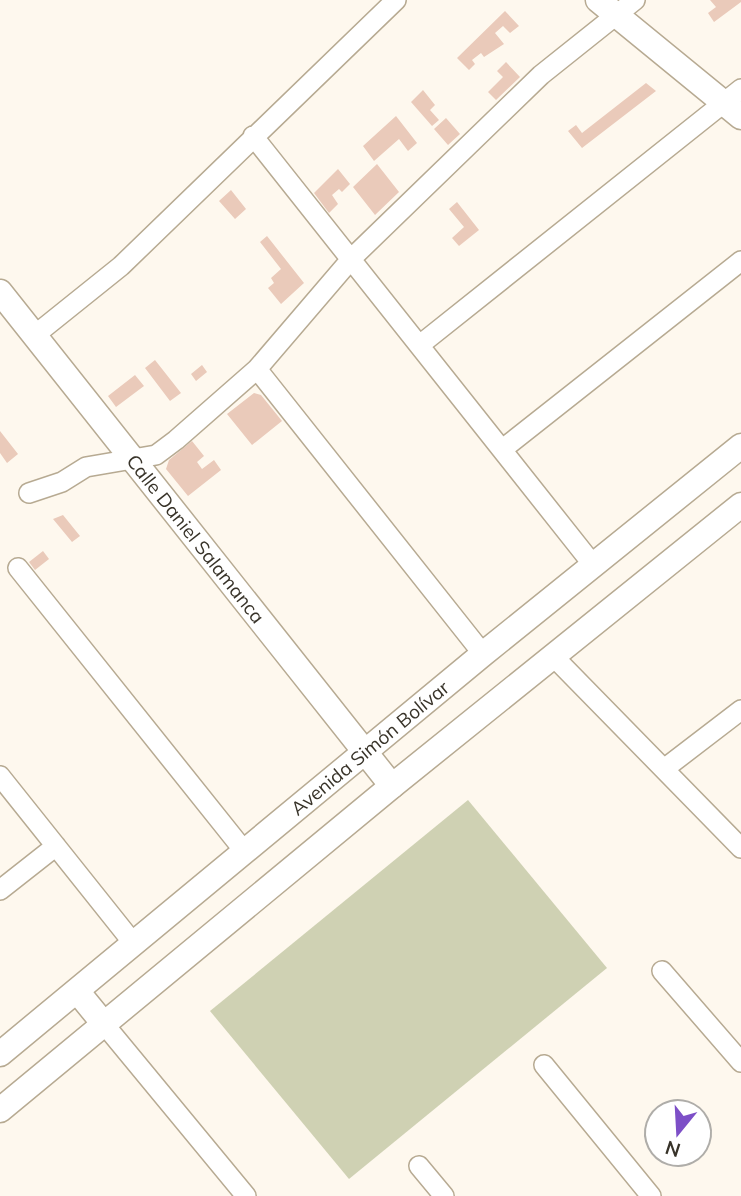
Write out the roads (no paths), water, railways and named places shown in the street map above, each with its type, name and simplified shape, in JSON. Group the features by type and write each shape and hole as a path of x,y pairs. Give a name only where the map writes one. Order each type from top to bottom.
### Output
{"street":[{"path":"35,335 121,267 396,0"},
{"path":"29,493 62,482 86,467 135,461 156,455 176,440 257,369 352,258 541,75 606,7 635,0"},
{"path":"421,344 735,102 606,7"},
{"path":"253,136 504,448 594,566"},
{"path":"504,448 741,261"},
{"name":"Calle Daniel Salamanca","path":"0,292 392,786"},
{"path":"257,369 483,654"},
{"name":"Avenida Simón Bolívar","path":"0,1054 483,654 741,446"},
{"path":"0,1110 392,786 741,505"},
{"path":"18,568 245,852"},
{"path":"552,656 741,848"},
{"path":"664,769 741,710"},
{"path":"0,776 134,944"},
{"path":"0,890 56,846"},
{"path":"662,971 741,1062"},
{"path":"78,991 247,1196"},
{"path":"544,1065 651,1196"},
{"path":"419,1166 444,1196"}]}
